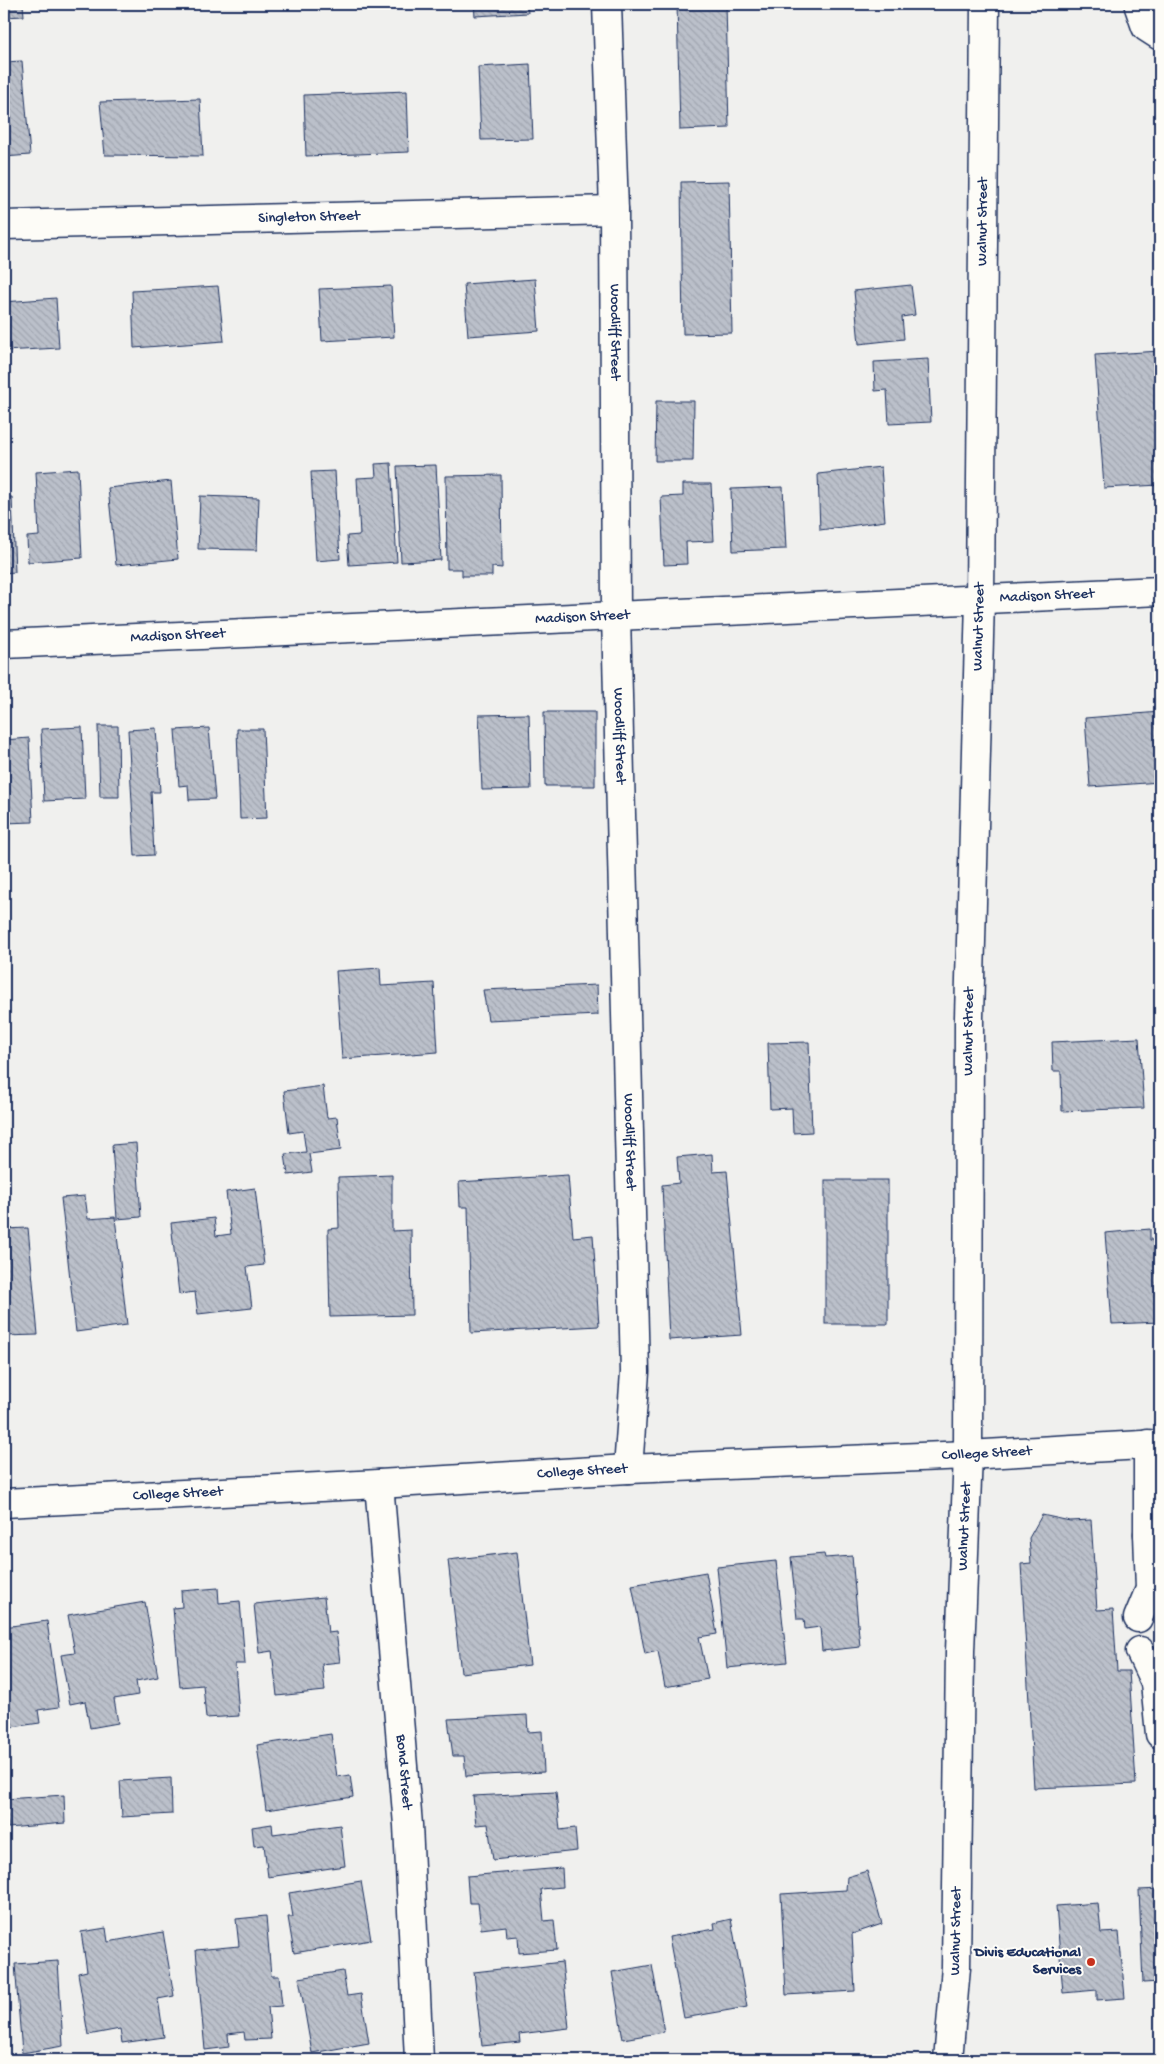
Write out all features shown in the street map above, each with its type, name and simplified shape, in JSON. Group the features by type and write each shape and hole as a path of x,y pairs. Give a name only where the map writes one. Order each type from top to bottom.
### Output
{"street":[{"name":"Woodliff Street","path":"607,4 614,210 616,616 635,1372 628,1469"},
{"name":"Walnut Street","path":"948,2060 956,1967 960,1651 968,1455 969,1017 980,600 985,4"},
{"path":"1142,4 1139,7 1146,28 1160,36"},
{"name":"Singleton Street","path":"4,225 614,210"},
{"name":"Madison Street","path":"4,644 1160,591"},
{"path":"1138,1618 1150,1589 1154,1533 1154,1444"},
{"name":"College Street","path":"4,1503 628,1469 968,1455 1154,1444"},
{"name":"Bond Street","path":"379,1484 408,1825 420,2060"},
{"path":"1140,1651 1156,1684 1160,1734"}],"building":[{"path":"4,4 23,4 24,16 4,17"},
{"path":"474,4 527,4 528,13 475,16"},
{"path":"677,4 726,4 729,128 680,130"},
{"path":"22,61 30,155 4,157 4,62"},
{"path":"530,64 533,139 481,140 478,67"},
{"path":"407,91 409,152 306,156 304,95"},
{"path":"200,99 203,156 105,155 100,102"},
{"path":"729,181 732,333 683,334 681,182"},
{"path":"535,279 539,331 468,336 464,284"},
{"path":"911,285 915,315 902,317 904,339 859,344 854,291"},
{"path":"218,286 224,341 134,348 132,291"},
{"path":"391,286 394,337 322,341 319,289"},
{"path":"56,298 59,348 4,351 4,302"},
{"path":"1160,351 1160,485 1104,488 1095,355"},
{"path":"928,359 931,422 889,424 887,390 875,391 874,362"},
{"path":"656,401 694,401 693,461 655,461"},
{"path":"391,463 397,562 349,565 347,536 360,535 357,478 376,477 375,464"},
{"path":"436,465 441,560 401,562 397,466"},
{"path":"881,467 885,521 820,530 818,474"},
{"path":"78,469 82,558 28,562 27,537 39,536 36,472"},
{"path":"335,471 340,559 316,561 311,472"},
{"path":"501,475 502,568 492,567 492,576 462,576 462,569 447,569 446,476"},
{"path":"171,481 178,559 116,565 108,488"},
{"path":"683,484 711,484 714,541 686,542 687,564 664,565 661,497 683,496"},
{"path":"783,487 786,549 733,551 731,489"},
{"path":"200,496 259,498 257,550 198,549"},
{"path":"4,497 12,497 15,572 4,573"},
{"path":"544,712 595,712 595,786 545,786"},
{"path":"1160,712 1160,782 1090,787 1085,718"},
{"path":"529,714 531,789 482,790 479,715"},
{"path":"98,726 118,726 119,797 100,797"},
{"path":"82,727 85,799 44,801 41,729"},
{"path":"156,728 160,792 151,792 154,855 135,856 128,730"},
{"path":"209,728 215,799 189,800 188,785 179,786 175,730"},
{"path":"237,729 263,729 267,818 240,819"},
{"path":"29,738 33,822 4,823 4,740"},
{"path":"380,968 381,986 434,983 438,1052 342,1059 336,971"},
{"path":"597,985 598,1015 488,1020 483,990"},
{"path":"4,994 7,1029 4,1029"},
{"path":"1139,1038 1144,1108 1062,1111 1061,1071 1053,1071 1052,1042"},
{"path":"809,1042 812,1132 793,1133 792,1108 770,1109 768,1043"},
{"path":"323,1086 327,1118 337,1117 341,1150 309,1154 312,1172 288,1175 285,1154 306,1152 303,1131 289,1133 284,1091"},
{"path":"136,1143 141,1217 117,1219 112,1145"},
{"path":"712,1154 713,1172 727,1171 742,1335 669,1340 662,1185 679,1183 677,1157"},
{"path":"392,1175 392,1231 411,1230 412,1315 330,1317 328,1229 339,1228 338,1177"},
{"path":"568,1175 573,1237 593,1235 599,1326 471,1333 468,1207 460,1207 459,1182"},
{"path":"825,1180 888,1180 888,1324 825,1324"},
{"path":"255,1188 264,1265 247,1267 252,1308 198,1314 195,1292 179,1294 171,1223 214,1218 216,1236 231,1234 226,1192"},
{"path":"85,1196 88,1219 115,1217 127,1325 76,1332 61,1198"},
{"path":"28,1228 38,1335 4,1336 4,1229"},
{"path":"1150,1229 1150,1240 1160,1240 1160,1322 1112,1324 1105,1233"},
{"path":"1042,1515 1070,1521 1091,1520 1097,1610 1113,1609 1117,1671 1129,1671 1136,1784 1034,1788 1021,1564 1031,1563 1029,1538"},
{"path":"517,1552 530,1665 461,1673 448,1560"},
{"path":"824,1554 825,1558 852,1556 860,1647 822,1651 820,1627 805,1629 804,1619 797,1619 791,1557"},
{"path":"776,1561 787,1662 727,1668 717,1567"},
{"path":"706,1572 717,1634 699,1637 708,1679 665,1687 658,1651 645,1654 632,1585"},
{"path":"218,1588 219,1603 240,1601 245,1664 235,1664 239,1716 206,1718 203,1685 180,1687 173,1608 182,1607 181,1591"},
{"path":"324,1597 328,1633 336,1632 340,1662 322,1664 325,1691 277,1696 272,1651 259,1653 254,1604"},
{"path":"145,1602 158,1677 136,1681 138,1695 114,1699 118,1723 90,1728 85,1701 70,1704 61,1655 75,1653 68,1615"},
{"path":"47,1621 59,1707 38,1710 40,1723 12,1727 4,1672 4,1627"},
{"path":"527,1715 528,1732 542,1731 544,1772 466,1776 464,1756 453,1756 448,1719"},
{"path":"331,1734 337,1777 350,1775 353,1797 266,1810 257,1745"},
{"path":"171,1778 172,1814 122,1817 120,1781"},
{"path":"556,1792 560,1830 575,1828 577,1851 493,1860 488,1824 476,1825 473,1796"},
{"path":"64,1795 65,1823 8,1828 5,1799"},
{"path":"272,1824 273,1834 340,1825 345,1866 268,1877 264,1845 254,1846 252,1827"},
{"path":"562,1868 563,1887 541,1889 544,1921 554,1920 557,1950 519,1953 518,1936 507,1937 506,1926 481,1929 478,1903 469,1903 467,1876"},
{"path":"867,1871 882,1924 852,1934 855,1991 786,1995 781,1894 846,1890 847,1877"},
{"path":"361,1881 371,1940 294,1953 288,1917 293,1917 289,1893"},
{"path":"1160,1889 1160,1982 1143,1983 1139,1890"},
{"name":"Divis Educational Services","path":"1098,1903 1101,1933 1119,1932 1125,1998 1097,2000 1097,1990 1063,1993 1056,1906"},
{"path":"266,1916 271,1976 279,1976 282,2006 268,2007 271,2039 245,2040 244,2032 228,2034 229,2047 205,2050 196,1950 239,1946 236,1919"},
{"path":"731,1919 747,2007 684,2018 669,1937 715,1929 714,1923"},
{"path":"106,1928 108,1942 163,1932 174,1996 158,1999 164,2037 122,2043 120,2029 88,2035 78,1973 87,1971 81,1932"},
{"path":"58,1961 63,2046 22,2053 15,1964"},
{"path":"562,1962 569,2028 519,2034 520,2042 482,2046 474,1972"},
{"path":"652,1965 664,2032 623,2039 612,1972"},
{"path":"343,1971 347,1996 361,1994 369,2043 312,2053 299,1978"}],"place":[{"name":"Divis Educational Services","path":"1091,1962"}]}
